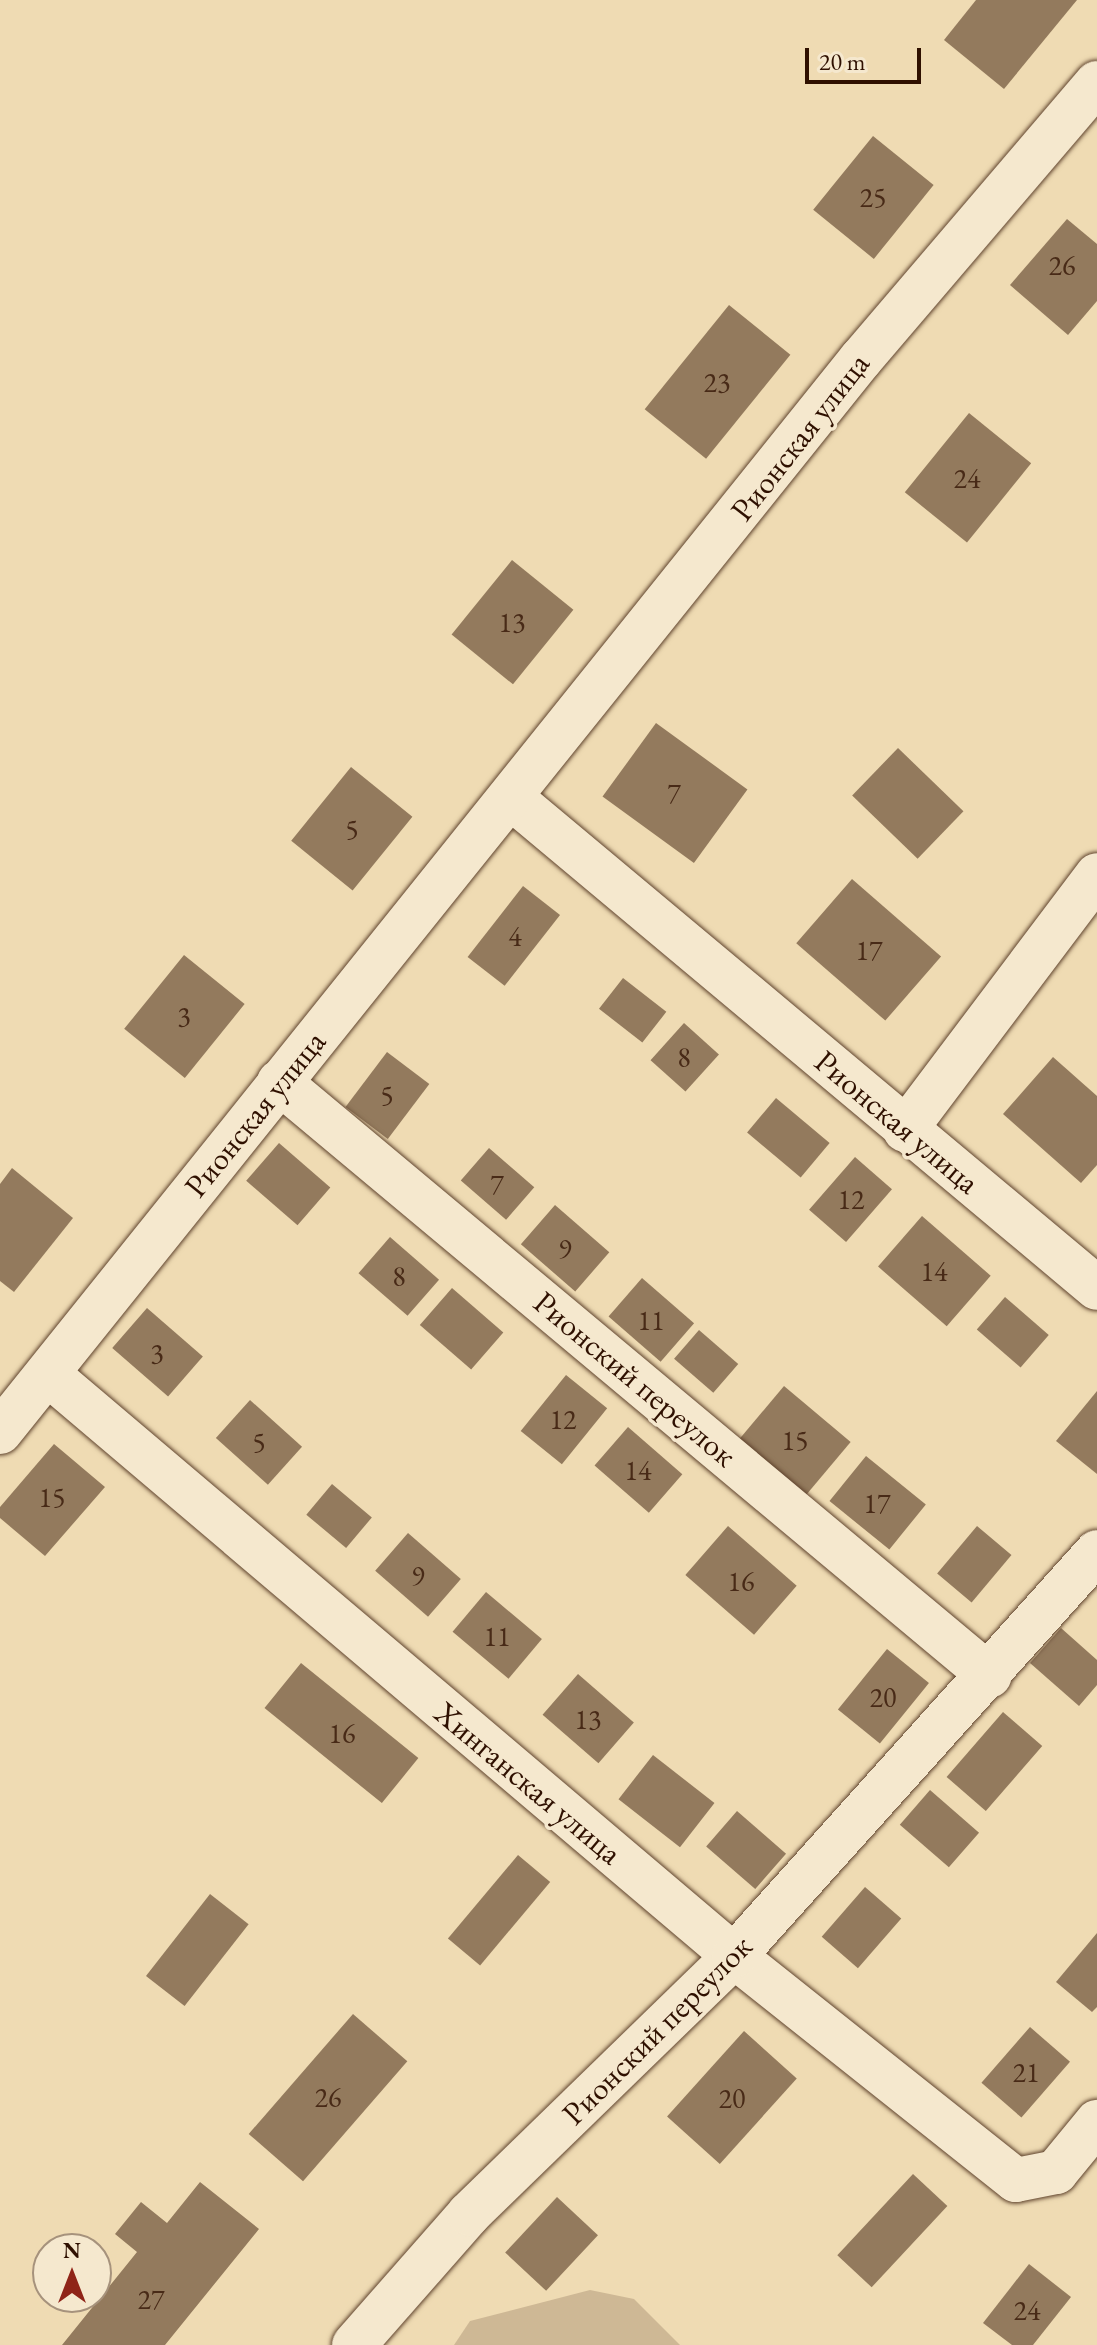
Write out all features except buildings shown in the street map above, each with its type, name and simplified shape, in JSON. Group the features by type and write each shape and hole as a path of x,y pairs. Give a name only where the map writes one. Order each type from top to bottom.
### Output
{"street":[{"name":"Рионская улица","path":"0,1432 49,1375 279,1082 514,800 861,359 1097,83"},
{"name":"Рионская улица","path":"514,800 1097,1288"},
{"path":"905,1130 1097,875"},
{"name":"Рионский переулок","path":"279,1082 990,1676"},
{"name":"Хинганская улица","path":"49,1375 734,1956 1016,2180 1056,2172 1097,2122"},
{"name":"Рионский переулок","path":"354,2345 469,2214 734,1956 990,1676 1097,1552"}],"shaded area":[{"path":"590,2290 634,2299 680,2345 454,2345 470,2321"}]}
